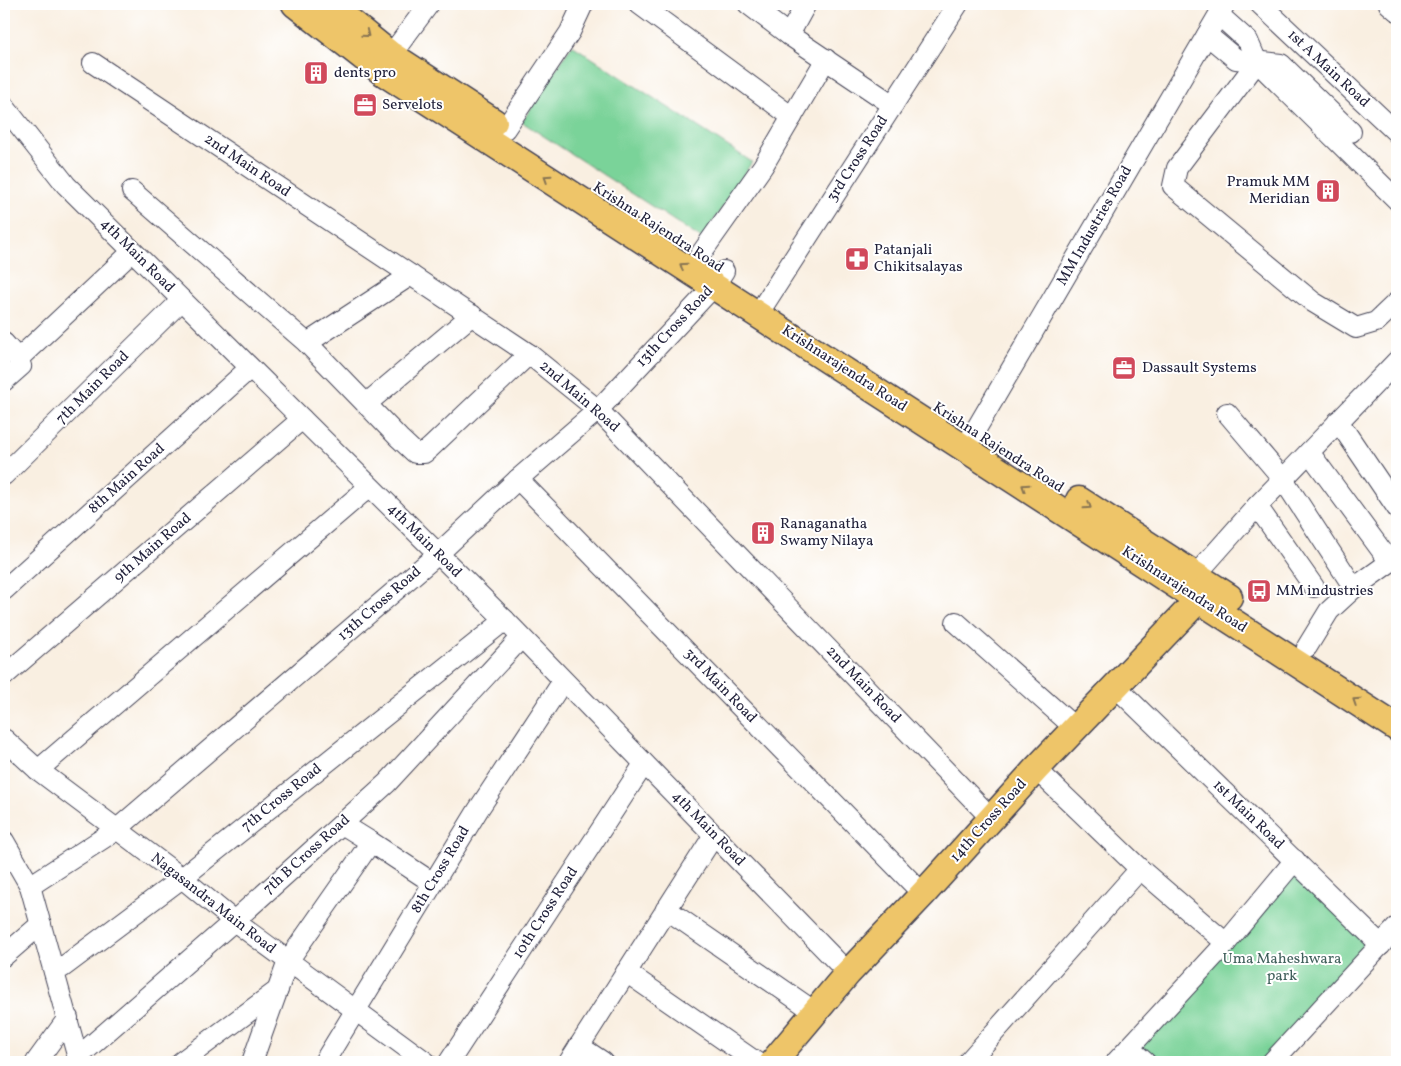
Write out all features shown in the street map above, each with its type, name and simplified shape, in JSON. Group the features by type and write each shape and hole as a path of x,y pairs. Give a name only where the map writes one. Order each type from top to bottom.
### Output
{"main road":[{"name":"Krishnarajendra Road","path":"295,4 381,70 719,278 1197,587 1397,728"},
{"name":"Krishna Rajendra Road","path":"328,4 391,55 700,255 719,278"},
{"name":"14th Cross Road","path":"773,1062 848,973 923,894 1074,727 1115,686 1197,587"},
{"path":"1197,587 1307,648 1397,706"}],"street":[{"path":"391,55 429,4"},
{"path":"505,129 570,32 583,4"},
{"path":"639,4 792,117"},
{"path":"748,4 789,35 893,105"},
{"path":"789,35 806,4"},
{"name":"3rd Cross Road","path":"763,306 958,4"},
{"name":"1st A Main Road","path":"1260,4 1397,133"},
{"path":"1389,4 1397,11"},
{"path":"1222,9 1248,41 1257,62 1397,200"},
{"name":"MM Industries Road","path":"970,440 1222,9"},
{"path":"1206,35 1236,59 1281,64 1351,132"},
{"path":"700,255 763,166 826,59"},
{"path":"1257,62 1177,168 1173,186 1313,302 1356,328 1376,322 1397,302"},
{"name":"2nd Main Road","path":"93,63 529,354 598,410 991,818"},
{"name":"4th Main Road","path":"4,106 66,185 505,620 848,973"},
{"path":"132,190 307,343 415,453 424,453 529,354"},
{"path":"18,359 132,252"},
{"path":"307,343 411,275"},
{"name":"13th Cross Road","path":"30,886 116,830 438,554 518,479 598,410 719,278"},
{"name":"7th Main Road","path":"4,475 182,300"},
{"path":"366,404 472,316"},
{"path":"4,343 18,359 21,366 4,381"},
{"path":"1197,587 1257,506 1397,361"},
{"name":"8th Main Road","path":"4,590 250,368"},
{"path":"1227,413 1283,479 1354,588"},
{"name":"9th Main Road","path":"4,676 302,419"},
{"path":"1338,421 1397,508"},
{"path":"1307,648 1329,611 1354,588 1394,560 1309,452"},
{"name":"3rd Main Road","path":"518,479 923,894"},
{"path":"38,770 370,486"},
{"path":"1257,506 1314,587"},
{"name":"7th Cross Road","path":"54,971 182,878 505,620"},
{"path":"956,622 1074,727"},
{"name":"7th B Cross Road","path":"78,1060 387,783 521,638"},
{"name":"8th Cross Road","path":"324,1062 478,810 563,681"},
{"name":"1st Main Road","path":"1115,686 1381,945"},
{"name":"Nagasandra Main Road","path":"4,739 38,770 116,830 182,878 288,961 426,1062"},
{"name":"10th Cross Road","path":"448,1062 644,764"},
{"path":"1036,769 1140,870 1226,943"},
{"path":"342,824 433,883"},
{"path":"604,1062 574,1054 714,835"},
{"path":"4,841 30,886 68,1018 78,1060"},
{"path":"252,1062 288,961 371,842"},
{"path":"1145,1062 1123,1055 1226,943 1295,860"},
{"path":"968,1062 1140,870"},
{"path":"666,909 815,1012"},
{"path":"4,956 41,924"},
{"path":"1272,1062 1397,927"},
{"path":"626,972 756,1062"},
{"path":"180,1062 278,990"},
{"path":"36,1062 68,1018"}],"green space":[{"path":"572,45 752,162 702,239 522,122"},
{"name":"Uma Maheshwara park","path":"1299,863 1381,945 1272,1062 1145,1062 1129,1048"}],"place":[{"name":"dents pro","path":"316,73"},
{"name":"Servelots","path":"365,105"},
{"name":"Pramuk MM Meridian","path":"1328,191"},
{"name":"Patanjali Chikitsalayas","path":"857,259"},
{"name":"Dassault Systems","path":"1124,368"},
{"name":"Ranaganatha Swamy Nilaya","path":"763,533"},
{"name":"MM industries","path":"1259,591"}]}
